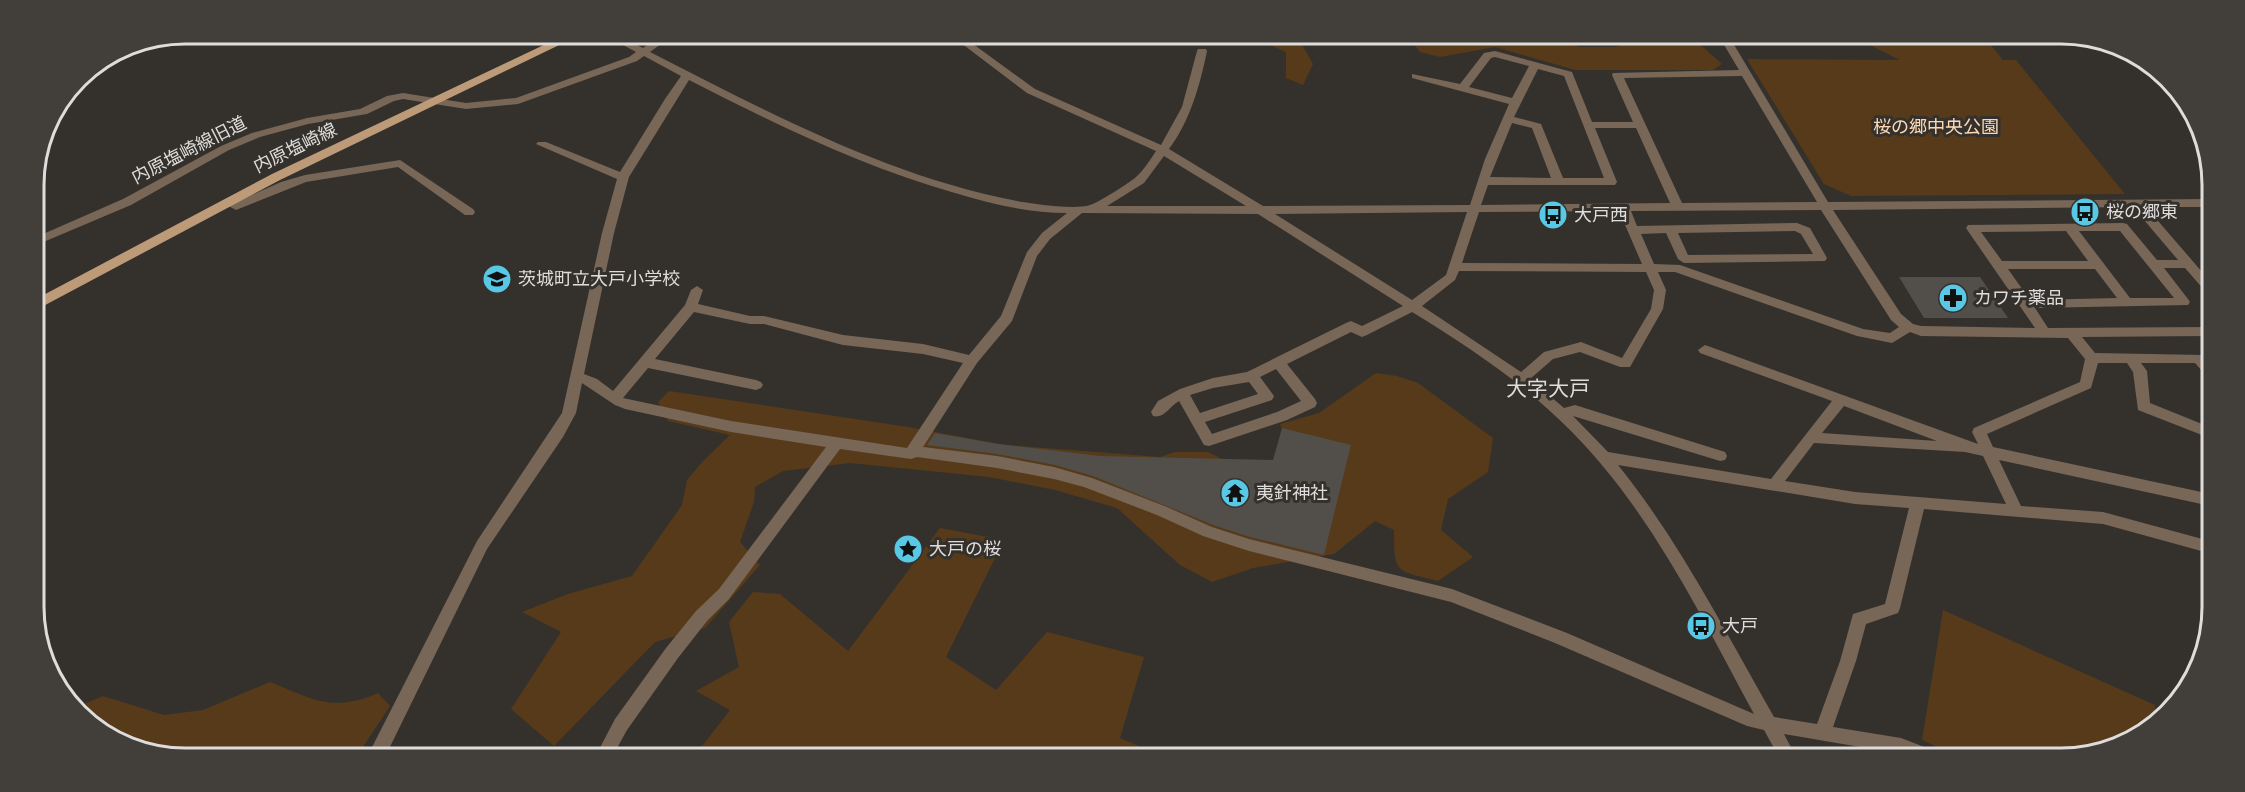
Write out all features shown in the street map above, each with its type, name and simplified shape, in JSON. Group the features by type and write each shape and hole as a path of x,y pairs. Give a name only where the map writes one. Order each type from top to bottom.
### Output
{"main road":[{"name":"内原塩崎線","path":"44,301 227,202 555,44"}],"street":[{"path":"629,44 837,148 958,192 1042,209 1083,211 1474,209 1824,204 2202,203"},
{"name":"内原塩崎線旧道","path":"44,238 127,202 225,148 256,135 307,121 363,112 391,98 403,96 476,106 518,100 626,62 657,44"},
{"path":"968,44 1003,74 1032,92 1162,150 1262,210 1413,306 1522,379 1563,414 1604,457 1656,528 1783,748"},
{"path":"1729,44 1824,204 1896,317 1908,327 1921,331 2071,333 2202,331"},
{"path":"578,377 590,380 621,403 837,443 911,454 972,360 1006,318 1031,255 1046,236 1083,211 1140,180 1174,134 1187,107 1202,51"},
{"path":"1463,88 1488,55 1495,54 1568,74 1611,182 1483,181"},
{"path":"1158,411 1160,405 1182,394 1232,377 1252,376 1351,327 1362,332 1413,306 1451,278 1483,181 1515,102 1535,64"},
{"path":"1677,206 1617,75 1746,73"},
{"path":"380,748 482,545 558,433 569,413 608,233 623,177 670,99 688,74"},
{"path":"1416,76 1515,102"},
{"path":"1508,120 1537,126 1558,181"},
{"path":"1588,125 1640,126"},
{"path":"542,144 623,177"},
{"path":"227,202 236,206 305,179 400,163 469,212"},
{"path":"2136,203 2202,280"},
{"path":"1522,379 1549,356 1581,347 1624,364 1657,309 1660,290 1623,207"},
{"path":"1634,230 1670,229 1797,227 1806,231 1821,258 1684,259 1670,229"},
{"path":"2069,227 2127,303"},
{"path":"2026,304 2184,302 2123,227 1972,228 2044,332"},
{"path":"1998,264 2098,265"},
{"path":"2154,264 2188,264"},
{"path":"1456,267 1676,268 1862,333 1892,338 1908,327"},
{"path":"615,398 691,307 698,290"},
{"path":"691,307 750,320 764,320 843,340 922,349 972,360"},
{"path":"2071,333 2092,358 2198,358 2202,362"},
{"path":"1705,350 1966,447 2202,498"},
{"path":"2016,510 1979,432 2086,385 2092,358"},
{"path":"2131,358 2139,371 2143,406 2202,430"},
{"path":"1182,394 1209,441 1282,416 1310,403 1278,362"},
{"path":"644,363 756,385"},
{"path":"1197,419 1267,396 1252,376"},
{"path":"1774,484 1813,438 1841,399"},
{"path":"1563,414 1575,410 1720,456"},
{"path":"1813,438 1952,449 1966,447"},
{"path":"608,748 621,724 684,637 704,612 724,594 837,443"},
{"path":"913,451 1054,473 1120,494 1208,532 1249,545 1452,596 1561,638 1753,721 1906,748"},
{"path":"1604,457 1855,498 2103,518 2202,545"},
{"path":"1823,732 1848,661 1859,619 1892,608 1918,503"}],"green space":[{"path":"1267,44 1302,44 1313,64 1303,85 1286,78 1286,52"},
{"path":"1413,44 1571,44 1580,47 1615,47 1625,44 1699,44 1722,64 1713,70 1575,70 1495,47 1440,57 1420,52"},
{"name":"桜の郷中央公園","path":"1990,44 2003,60 2016,60 2125,194 1851,196 1824,184 1747,59 1900,60 1870,45"},
{"path":"1376,373 1397,376 1418,383 1493,438 1488,472 1448,499 1441,530 1473,557 1438,581 1413,575 1400,568 1395,555 1394,530 1375,521 1334,554 1253,568 1212,582 1180,565 1117,508 1055,490 989,477 850,463 783,471 755,487 754,502 740,542 760,565 705,628 655,642 554,746 511,709 561,632 522,612 568,594 632,576 682,505 687,480 730,435 668,421 658,402 669,391 908,427 1005,445 1160,457 1175,452 1208,452 1244,470 1280,464 1289,448 1280,424 1319,413"},
{"path":"940,528 1004,540 946,657 996,690 1047,632 1144,657 1120,738 1144,748 695,748 703,745 730,710 696,691 739,667 729,622 753,592 780,594 848,651"},
{"path":"1943,610 2155,705 2155,712 2131,730 2088,746 1939,748 1922,740"},
{"path":"270,682 311,698 335,703 362,699 378,693 390,706 362,748 184,748 148,744 131,738 114,730 83,704 103,696 164,715 203,710"}],"building":[{"name":"カワチ薬品","path":"1899,277 1980,277 2008,318 1924,318"},
{"name":"夷針神社","path":"1282,428 1351,445 1324,555 1250,537 1213,525 1093,476 1055,465 997,454 927,445 935,433 998,444 1100,456 1273,460"}],"place":[{"name":"桜の郷東","path":"2085,212"},
{"name":"大戸西","path":"1553,215"},
{"name":"茨城町立大戸小学校","path":"497,279"},
{"name":"カワチ薬品","path":"1953,298"},
{"name":"夷針神社","path":"1235,493"},
{"name":"大戸の桜","path":"908,549"},
{"name":"大戸","path":"1701,626"}],"district":[{"name":"大字大戸","path":"1548,389"}]}
